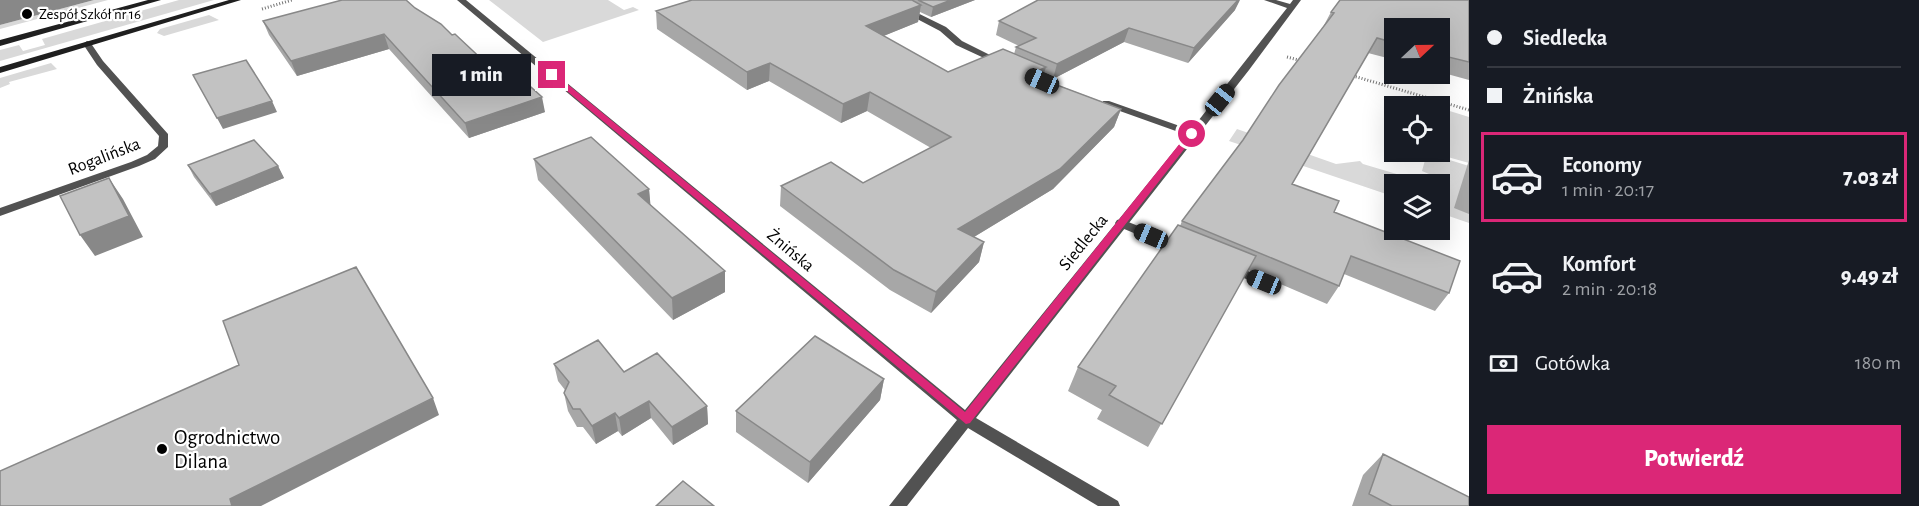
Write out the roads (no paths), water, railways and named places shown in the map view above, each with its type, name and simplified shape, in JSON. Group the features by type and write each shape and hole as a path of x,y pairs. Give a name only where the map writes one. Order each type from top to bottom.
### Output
{"main road":[{"path":"0,43 157,0"},
{"path":"0,70 237,0"}],"street":[{"name":"Żnińska","path":"461,0 966,419 1112,506"},
{"path":"885,0 944,29 959,43 1011,67"},
{"path":"1268,0 1295,4"},
{"name":"Siedlecka","path":"897,506 1295,4"},
{"name":"Rogalińska","path":"0,212 135,164 151,157 163,147 164,136 100,63 87,44"},
{"path":"1096,100 1192,134"},
{"path":"1121,224 1192,253"},
{"path":"1223,265 1264,282"}],"place":[{"name":"Zespół Szkół nr 16","path":"27,14"},
{"name":"Ogrodnictwo Dilana","path":"162,449"}]}
